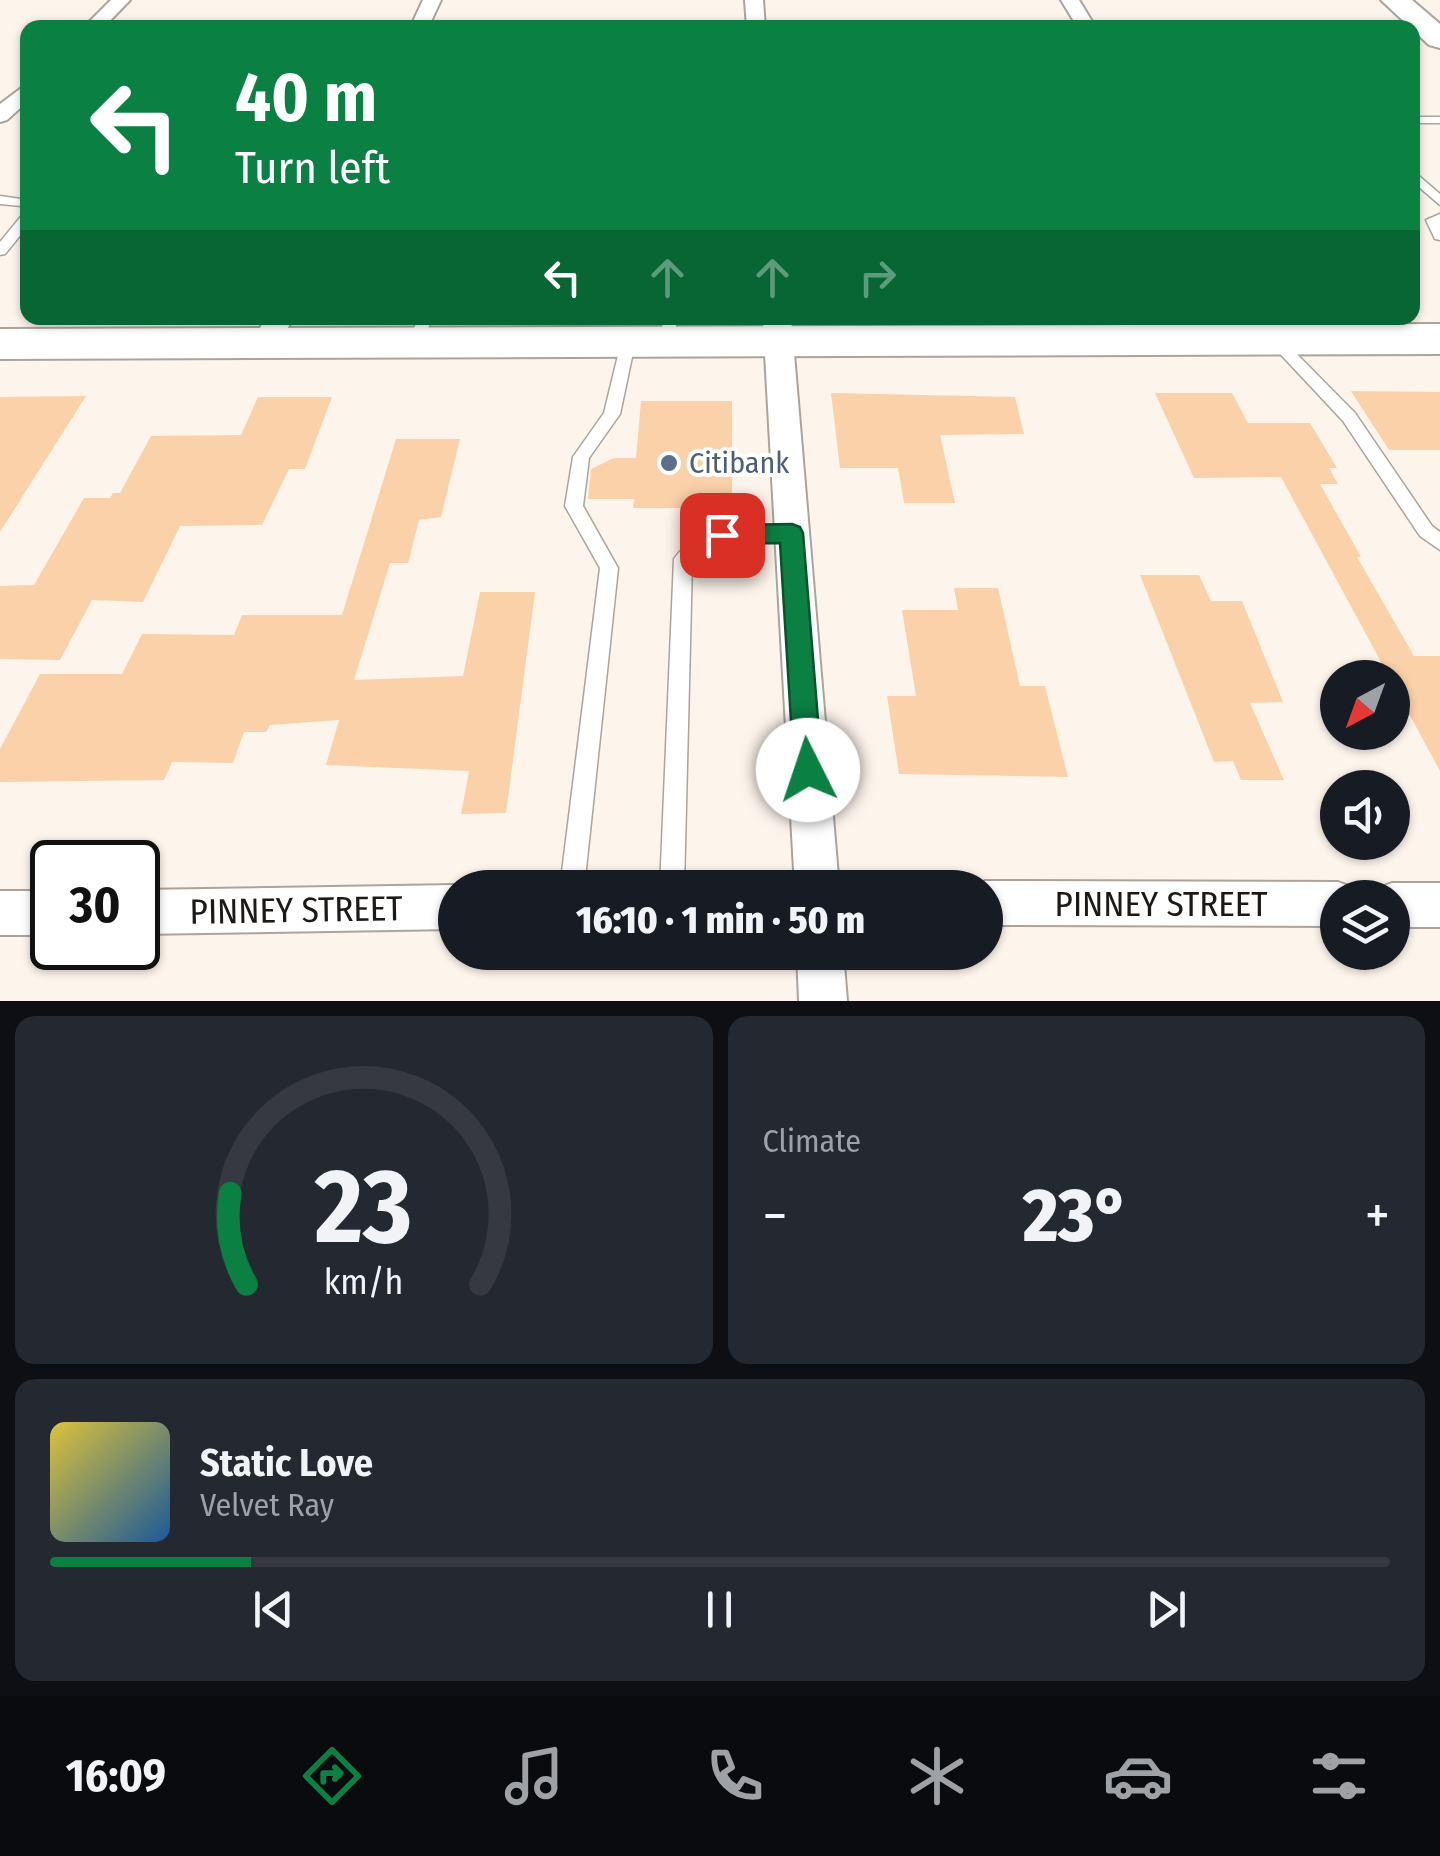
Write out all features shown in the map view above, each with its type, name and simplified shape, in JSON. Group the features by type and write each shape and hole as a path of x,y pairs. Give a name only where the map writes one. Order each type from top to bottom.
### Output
{"main road":[{"path":"1395,0 1418,20"},
{"path":"1420,22 1440,39"},
{"path":"0,344 273,330 577,336 1268,328 1440,339"}],"street":[{"path":"100,20 121,0"},
{"path":"0,116 20,97"},
{"path":"778,331 815,870"},
{"name":"PINNEY STREET","path":"1003,903 1320,904"},
{"path":"1410,904 1440,905"},
{"name":"PINNEY STREET","path":"160,912 438,908"},
{"path":"0,914 30,913"},
{"path":"821,970 822,1001"}],"lane":[{"path":"1420,182 1440,201"},
{"path":"1440,218 1432,220 1440,236"},
{"path":"0,251 20,227"},
{"path":"1268,328 1349,418 1426,531 1440,543"},
{"path":"574,870 610,568 574,506 582,457 612,414 655,335"},
{"path":"673,870 684,559 698,543 722,535 792,533"}],"building":[{"path":"1351,391 1440,392 1440,450 1389,450"},
{"path":"831,393 1015,397 1024,434 940,435 955,503 904,503 898,468 840,468"},
{"path":"1155,393 1232,393 1248,423 1310,423 1337,468 1329,468 1338,484 1320,484 1361,557 1357,557 1414,656 1440,656 1440,771 1410,716 1410,660 1380,660 1281,477 1194,478"},
{"path":"86,396 0,532 0,397"},
{"path":"258,397 332,397 305,469 289,469 262,525 180,526 143,602 92,600 60,660 0,659 0,586 34,585 84,498 110,498 113,493 120,493 151,436 241,435"},
{"name":"Citibank","path":"641,401 732,401 732,502 687,501 686,508 633,508 634,499 588,499 591,469 614,458 636,458"},
{"path":"396,439 460,439 441,517 419,520 408,563 390,563 354,680 463,676 480,592 535,592 506,813 461,814 469,771 326,765 339,720 270,725 266,732 244,732 233,763 172,762 164,780 0,782 0,749 40,674 122,674 142,634 234,635 242,615 342,615"},
{"path":"1140,575 1199,575 1211,601 1242,601 1283,702 1250,703 1284,780 1241,780 1233,761 1214,762"},
{"path":"954,588 998,588 1020,686 1045,686 1068,777 899,774 887,696 916,696 902,610 958,610"}],"place":[{"name":"Citibank","path":"669,463"}],"route":[{"path":"722,535 792,533 808,770"}]}
